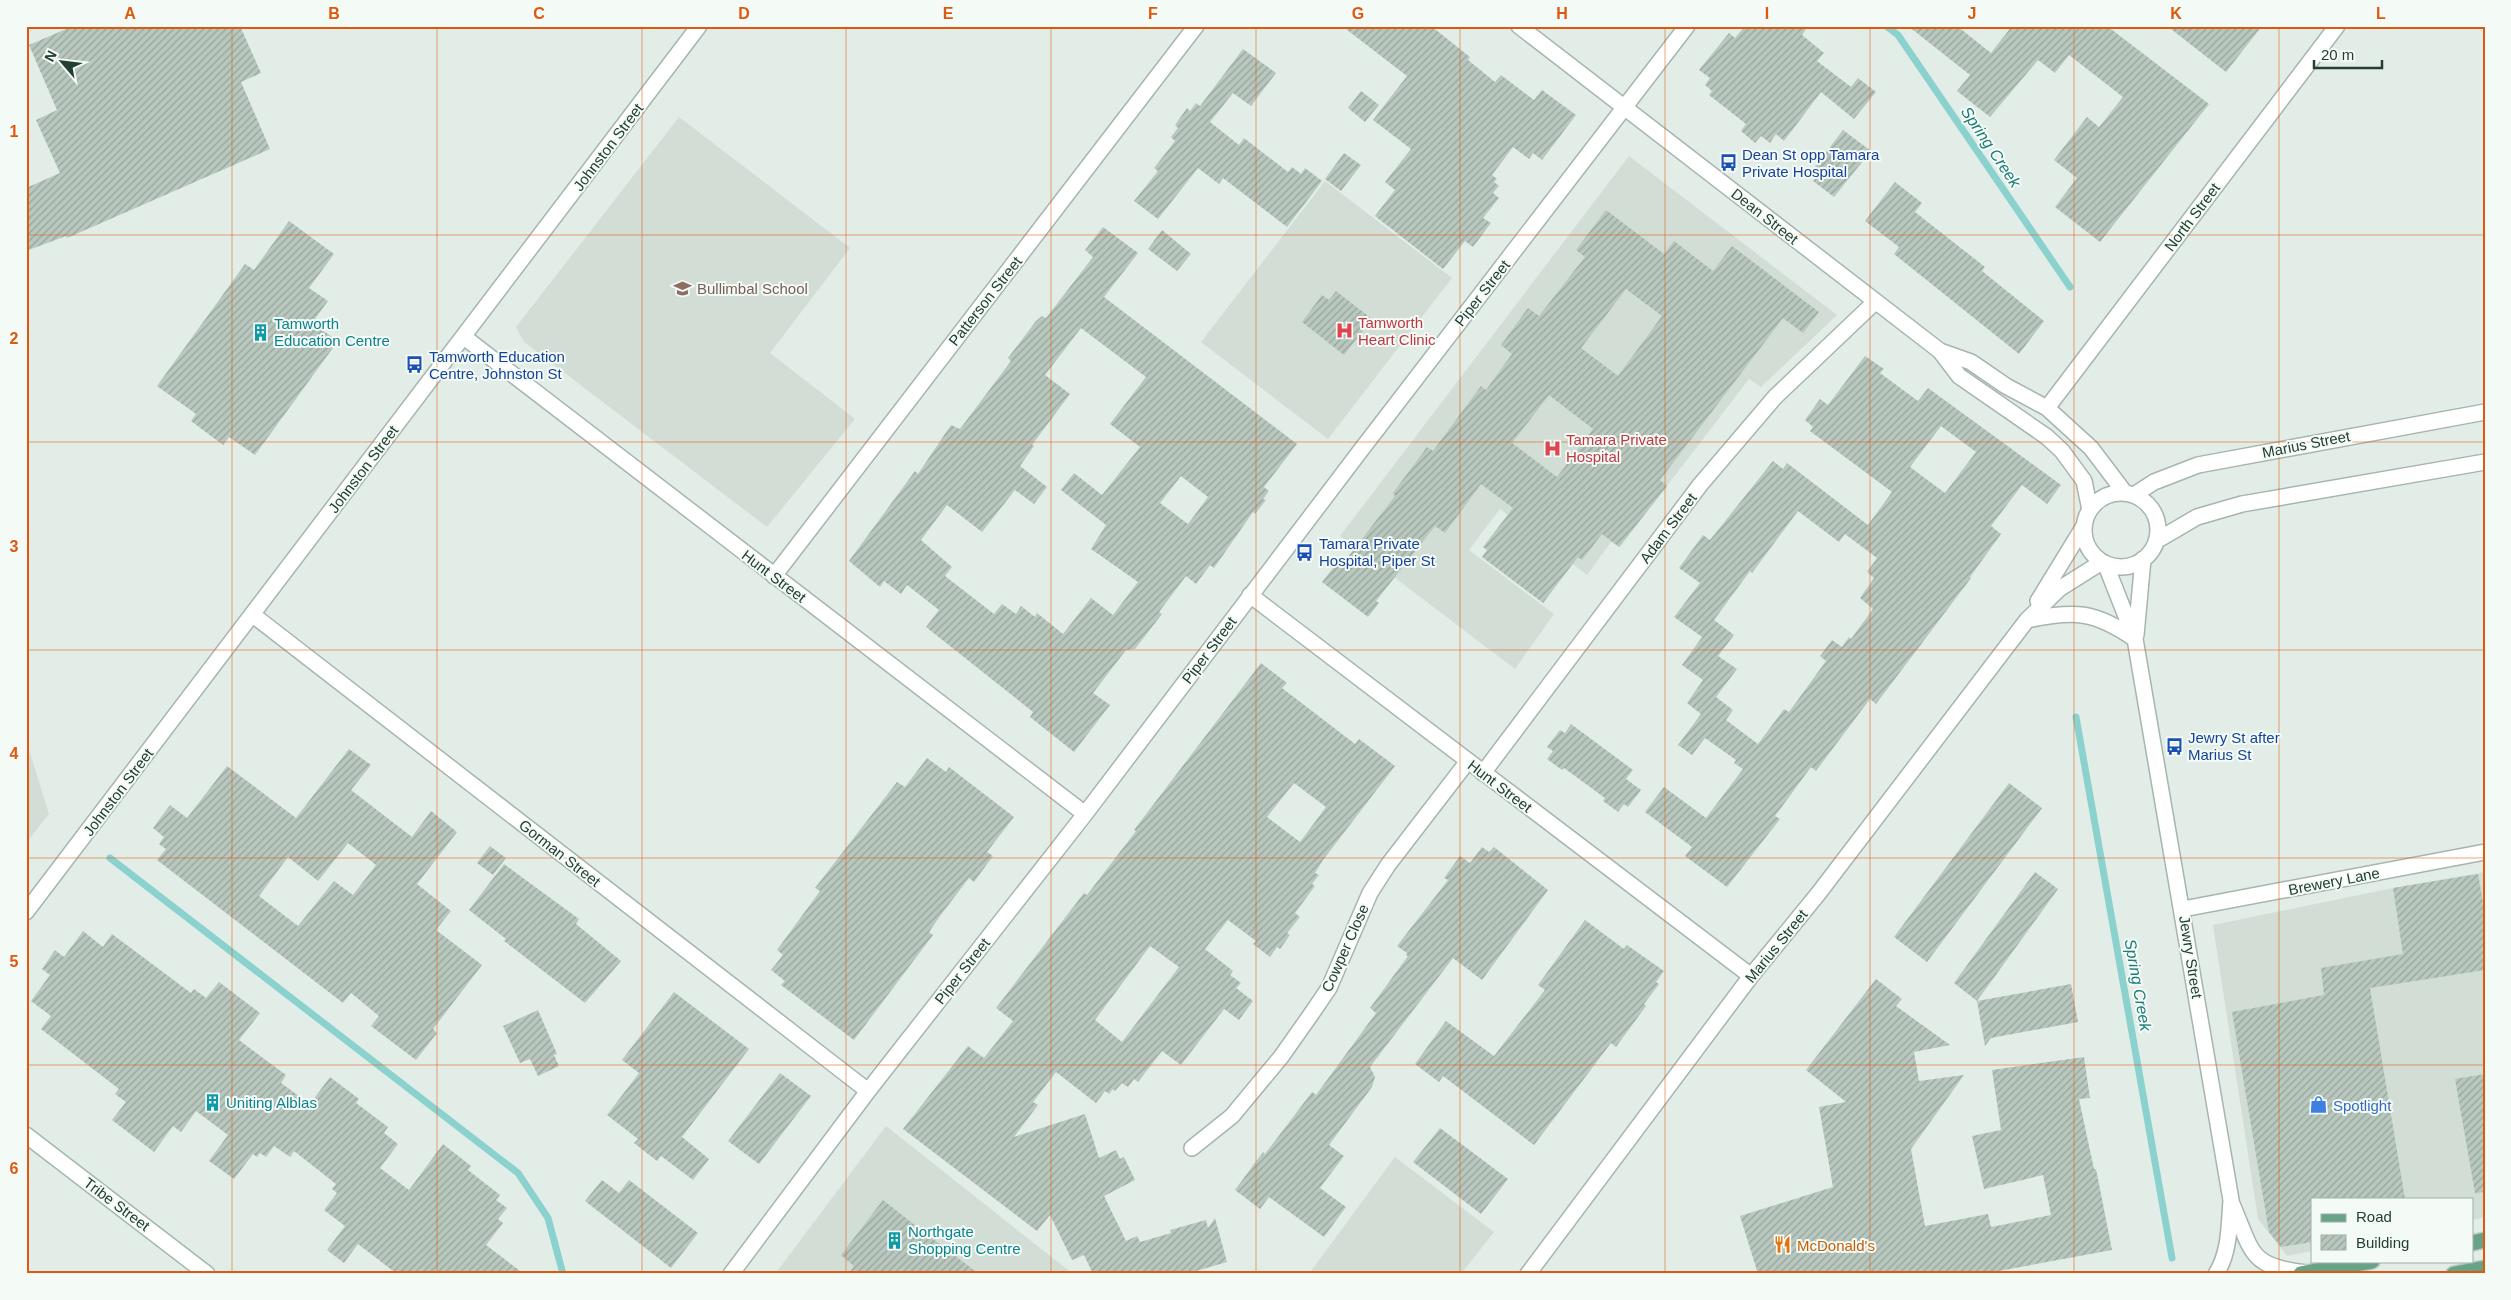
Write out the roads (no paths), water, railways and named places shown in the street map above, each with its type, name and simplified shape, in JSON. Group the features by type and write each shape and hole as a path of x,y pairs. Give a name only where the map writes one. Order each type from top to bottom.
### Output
{"main road":[{"path":"2304,1273 2366,1262"},
{"path":"2454,1274 2485,1268"}],"street":[{"name":"Johnston Street","path":"26,912 699,26"},
{"name":"Patterson Street","path":"774,576 1196,26"},
{"name":"Dean Street","path":"1519,26 1940,351 1959,376 2047,437 2062,451 2084,480 2090,510"},
{"name":"Piper Street","path":"731,1274 868,1091 1085,814 1250,595 1687,26"},
{"name":"North Street","path":"2047,408 2337,26"},
{"name":"Adam Street","path":"1483,773 1700,485 1776,397 1875,302"},
{"name":"Hunt Street","path":"464,337 1085,814"},
{"name":"Dean Street","path":"1940,351 1971,362 2006,386 2047,408 2091,448 2130,494"},
{"name":"Marius Street","path":"2130,494 2154,482 2198,465 2485,412"},
{"path":"2156,541 2198,518 2242,504 2485,462"},
{"path":"2130,494 2144,501 2156,519 2156,541 2151,551 2143,559 2124,567 2103,562 2088,546 2084,526 2090,510 2105,497 2130,494"},
{"name":"Marius Street","path":"1528,1274 1750,976 1824,886 2027,620 2084,526"},
{"name":"Jewry Street","path":"2135,639 2143,559"},
{"name":"Marius Street","path":"2027,620 2059,589 2103,562"},
{"name":"Jewry Street","path":"2103,562 2135,639 2183,909 2231,1200 2224,1261 2216,1274"},
{"name":"Hunt Street","path":"1250,595 1750,976"},
{"path":"2027,620 2058,613 2076,613 2116,626 2135,639"},
{"name":"Gorman Street","path":"253,614 868,1091"},
{"name":"Cowper Close","path":"1192,1148 1232,1116 1281,1057 1329,988 1370,893 1388,865 1468,762"},
{"name":"Brewery Lane","path":"2183,909 2485,852"},
{"name":"Tribe Street","path":"26,1135 207,1274"},
{"path":"2231,1200 2251,1248 2258,1258 2269,1266 2304,1273"}],"waterway":[{"name":"Spring Creek","path":"1886,26 1898,35 2070,287"},
{"name":"Spring Creek","path":"2076,717 2172,1258"},
{"path":"110,858 518,1173 548,1218 563,1274"}],"place":[{"name":"Dean St opp Tamara Private Hospital","path":"1728,163"},
{"name":"Bullimbal School","path":"683,288"},
{"name":"Tamworth Heart Clinic","path":"1344,331"},
{"name":"Tamworth Education Centre","path":"260,332"},
{"name":"Tamworth Education Centre, Johnston St","path":"415,365"},
{"name":"Tamara Private Hospital","path":"1552,448"},
{"name":"Tamara Private Hospital, Piper St","path":"1305,552"},
{"name":"Jewry St after Marius St","path":"2174,746"},
{"name":"Uniting Alblas","path":"212,1102"},
{"name":"Spotlight","path":"2319,1105"},
{"name":"Northgate Shopping Centre","path":"894,1240"},
{"name":"McDonald's","path":"1783,1245"}]}
